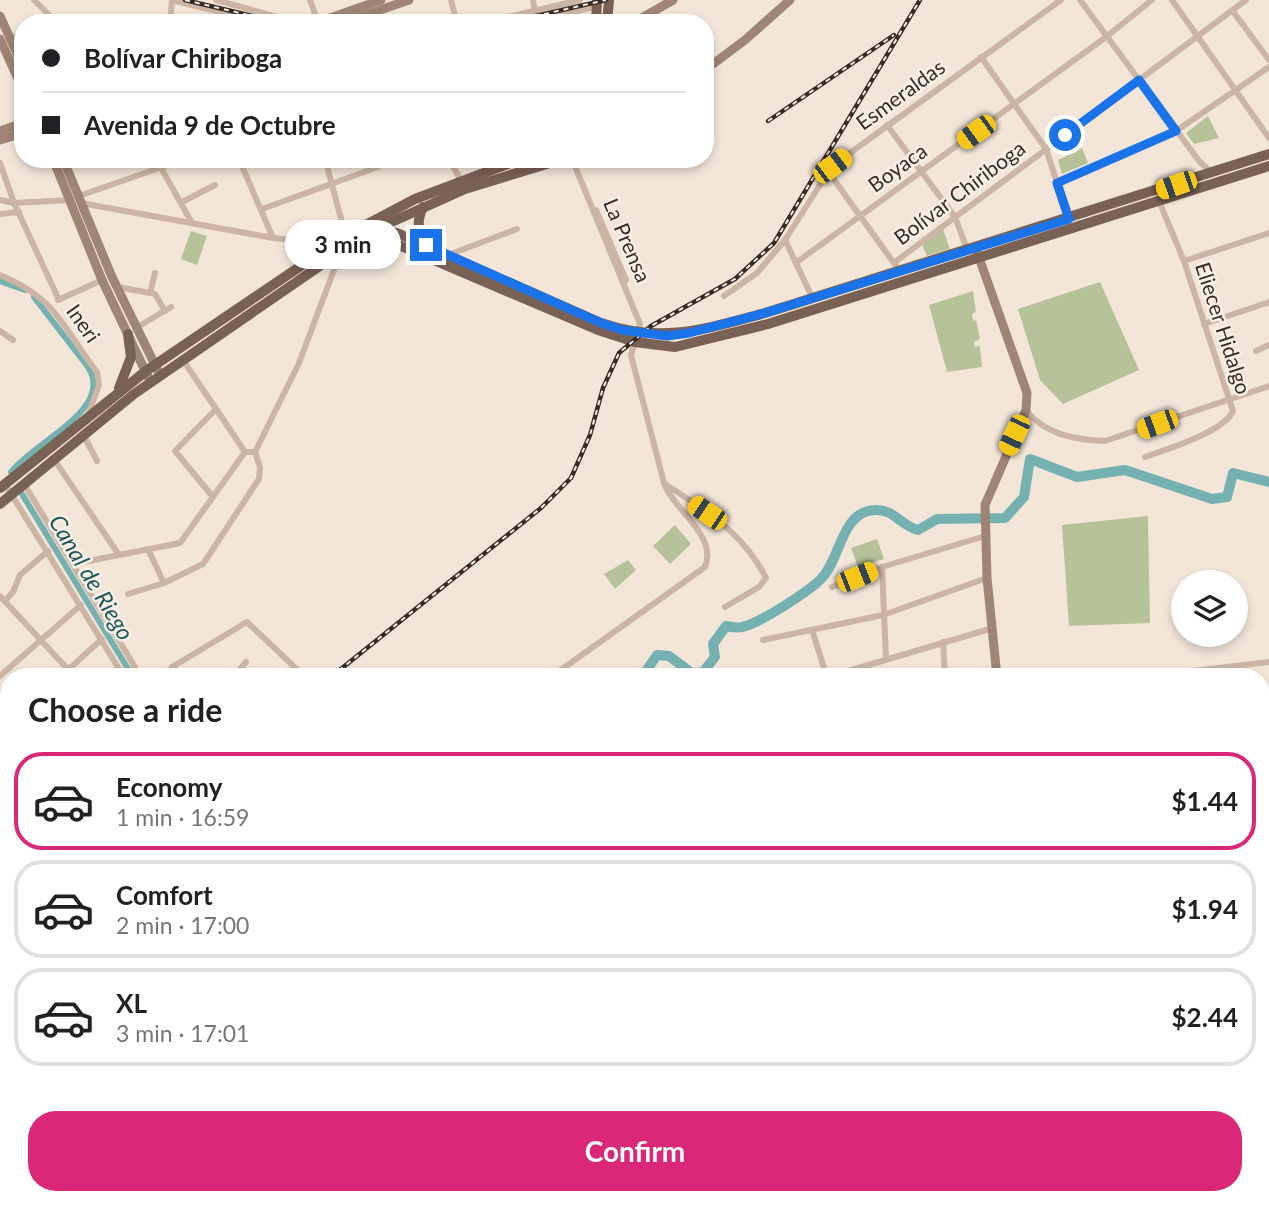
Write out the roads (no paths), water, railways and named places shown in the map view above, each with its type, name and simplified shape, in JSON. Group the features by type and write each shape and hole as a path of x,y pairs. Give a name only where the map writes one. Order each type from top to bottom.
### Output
{"main road":[{"path":"343,244 366,240 394,243 598,330 688,345 1069,219 1214,178 1269,154"},
{"path":"5,488 23,483 153,373 183,360 343,244 364,225 460,179 494,168"},
{"path":"0,503 5,488 116,394 153,373 343,244 464,189 533,168"},
{"path":"1214,178 1268,168"},
{"path":"364,225 426,245 601,323 641,336 689,333 812,297 896,267 974,252 1159,201 1198,183"},
{"path":"423,207 418,217 418,232 426,245"},
{"path":"116,394 129,366 132,331"}],"street":[{"path":"34,0 47,14"},
{"path":"172,0 228,14"},
{"path":"216,0 270,14"},
{"path":"334,14 356,4 381,0"},
{"path":"369,14 410,0"},
{"path":"533,0 534,11"},
{"path":"522,14 580,0"},
{"path":"649,14 673,0"},
{"path":"714,62 745,40 790,0"},
{"name":"Esmeraldas","path":"724,296 757,273 785,240 830,174 832,166 1061,0"},
{"path":"1080,0 1214,178"},
{"name":"Boyaca","path":"797,262 1106,37 1152,0"},
{"name":"Bolívar Chiriboga","path":"896,267 955,217 1246,0"},
{"path":"1176,2 1269,138"},
{"path":"561,14 597,3"},
{"path":"1232,10 1269,60"},
{"path":"0,16 14,64"},
{"path":"981,57 1012,105 1046,149 1069,219"},
{"path":"1057,183 1176,131 1269,67"},
{"path":"887,125 955,217 974,252 1027,393 1026,410 985,505 987,578 996,668"},
{"path":"1198,183 1199,161"},
{"path":"0,163 14,203 59,300"},
{"path":"58,168 77,200 118,287 132,331"},
{"path":"66,168 102,280 153,373"},
{"path":"77,200 162,168 192,223"},
{"path":"243,168 273,238"},
{"path":"128,594 164,583 203,564 255,489 260,467 255,452 299,363 343,244 334,183 329,168"},
{"path":"262,209 375,168"},
{"path":"453,168 460,179"},
{"name":"La Prensa","path":"576,168 641,336"},
{"name":"La Prensa","path":"577,168 640,324 641,336"},
{"path":"830,174 896,267"},
{"path":"182,202 215,185"},
{"path":"0,200 14,203 77,200 273,238 343,244"},
{"name":"Eliecer Hidalgo","path":"1145,457 1197,437 1228,418 1233,411 1184,261 1159,201"},
{"path":"0,214 19,212"},
{"path":"446,256 517,229"},
{"path":"1184,261 1269,233"},
{"path":"785,240 812,297"},
{"path":"150,293 155,273"},
{"name":"Ineri","path":"0,275 33,290 50,304 100,379 88,416"},
{"path":"50,304 102,280"},
{"path":"118,287 155,294 168,309 132,331"},
{"path":"1205,324 1269,302"},
{"path":"0,331 13,340"},
{"path":"564,668 705,567 709,556 705,540 669,498 664,483 631,355 641,336"},
{"path":"1256,351 1269,345"},
{"path":"183,360 245,453"},
{"path":"1026,410 1036,423 1056,433 1085,440 1105,441 1269,386"},
{"path":"213,496 175,451 216,409"},
{"path":"83,434 97,461"},
{"path":"73,564 180,542 245,453 255,452"},
{"path":"53,458 119,555"},
{"path":"23,483 136,668"},
{"path":"664,483 729,528 753,553 766,578 759,587 725,607"},
{"path":"5,488 48,551 119,668"},
{"path":"832,587 881,567 985,536"},
{"path":"148,550 164,583"},
{"path":"48,551 20,575 13,592 2,598 66,668"},
{"path":"881,567 886,659"},
{"path":"764,640 883,615 987,578"},
{"path":"9,668 80,605"},
{"path":"172,667 247,622 295,668"},
{"path":"857,668 993,628"},
{"path":"812,629 825,668"},
{"path":"70,668 102,639"},
{"path":"943,642 944,668"},
{"path":"241,668 246,662"},
{"path":"1219,668 1269,662"}],"waterway":[{"name":"Canal de Riego","path":"0,281 25,290"},
{"name":"Canal de Riego","path":"11,472 81,411 91,397 94,382 88,367 34,297"},
{"path":"706,668 715,657 713,644 726,626 750,625 795,599 821,579 848,527 864,512 882,510 918,530 937,519 1005,518 1024,497 1030,459 1077,477 1125,470 1212,499 1227,497 1233,473 1269,482"},
{"name":"Canal de Riego","path":"22,494 128,668"},
{"path":"648,668 657,655 669,656 685,668"}],"railway":[{"path":"185,0 244,14"},
{"path":"545,14 606,0"},
{"path":"342,668 541,508 571,478 590,435 603,388 619,353 651,326 735,279 774,243 920,0"},
{"path":"768,121 894,35"}]}
